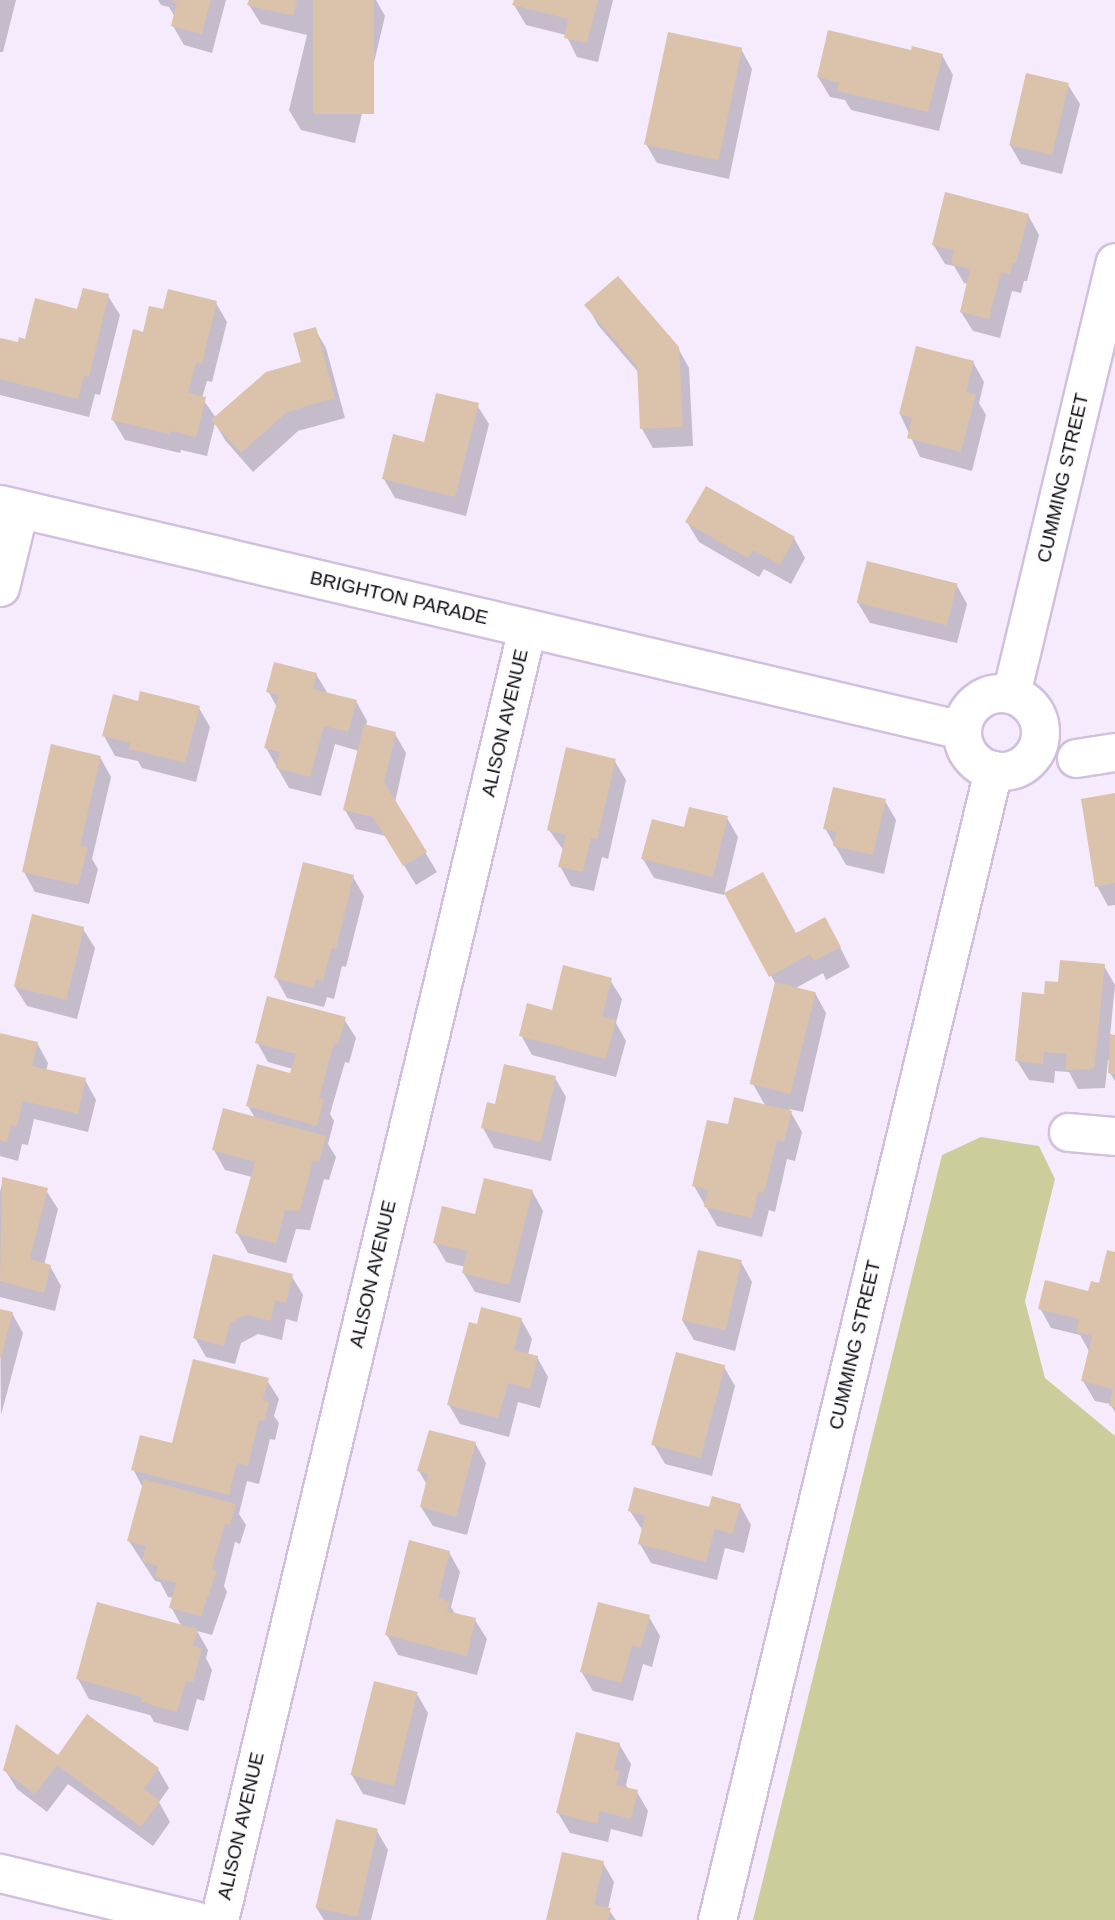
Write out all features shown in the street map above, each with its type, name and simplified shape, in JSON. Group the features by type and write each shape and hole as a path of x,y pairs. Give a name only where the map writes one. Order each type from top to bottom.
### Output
{"street":[{"name":"CUMMING STREET","path":"1011,694 1115,262"},
{"path":"0,587 9,507"},
{"name":"BRIGHTON PARADE","path":"9,507 962,730"},
{"name":"ALISON AVENUE","path":"219,1920 527,628"},
{"path":"1000,693 1011,694 1030,706 1036,716 1039,737 1035,750 1018,767 993,770 983,767 967,752 962,730 964,719 978,700 1000,693"},
{"path":"1076,758 1115,752"},
{"name":"CUMMING STREET","path":"718,1920 993,770"},
{"path":"1068,1132 1115,1136"},
{"path":"0,1873 194,1920"}],"green space":[{"path":"981,1137 1039,1146 1055,1179 1025,1301 1045,1378 1115,1436 1115,1920 753,1920 942,1155"}],"building":[{"path":"171,0 211,0 202,34 171,26 177,2"},
{"path":"249,0 297,0 293,16 247,5"},
{"path":"313,0 374,0 374,114 313,114"},
{"path":"514,0 598,0 587,43 564,38 568,19 512,5"},
{"path":"828,30 911,50 912,46 943,54 928,112 837,91 839,83 817,77"},
{"path":"668,32 742,48 718,160 644,144"},
{"path":"1026,73 1069,83 1052,155 1009,145"},
{"path":"945,192 1029,214 1016,263 1013,262 1010,274 1001,272 989,319 960,312 970,269 951,264 954,250 932,245"},
{"path":"618,276 679,347 683,427 640,429 637,366 584,305"},
{"path":"83,288 109,294 89,377 84,376 78,399 0,379 0,338 18,342 19,337 25,339 35,298 77,309"},
{"path":"168,289 217,301 202,364 196,362 188,393 206,397 196,437 170,431 169,434 111,420 133,329 143,332 149,306 163,309"},
{"path":"316,327 335,398 287,412 241,453 211,420 266,372 301,362 293,333"},
{"path":"916,346 974,361 966,392 976,394 961,452 907,438 912,418 899,414"},
{"path":"436,393 479,403 455,497 382,479 393,434 424,442"},
{"path":"706,486 795,537 780,565 753,550 748,558 685,522"},
{"path":"867,561 957,583 947,625 857,603"},
{"path":"274,662 317,673 313,689 357,700 348,732 324,726 310,777 276,768 280,752 264,748 279,695 266,692"},
{"path":"140,691 200,706 185,763 129,749 130,743 102,736 113,694 138,701"},
{"path":"364,724 396,732 384,782 427,852 403,866 373,817 343,810"},
{"path":"51,744 101,756 80,846 88,847 78,885 22,872"},
{"path":"566,747 616,759 597,840 591,838 583,872 558,867 566,835 547,830"},
{"path":"833,787 886,799 873,855 833,846 836,832 823,829"},
{"path":"1115,793 1115,883 1095,887 1081,799"},
{"path":"689,807 728,816 713,877 641,859 652,819 684,827"},
{"path":"303,862 354,875 336,949 332,948 323,981 316,979 314,988 274,978"},
{"path":"763,872 796,933 825,917 841,947 814,961 810,954 769,977 724,893"},
{"path":"32,914 84,927 66,1000 14,987"},
{"path":"1060,960 1105,964 1094,1069 1065,1070 1067,1054 1044,1052 1043,1064 1015,1061 1022,992 1044,994 1045,981 1058,982"},
{"path":"563,965 612,978 602,1017 616,1020 606,1059 519,1036 527,1003 552,1010"},
{"path":"775,982 816,992 790,1094 750,1084"},
{"path":"267,996 346,1017 338,1044 334,1043 319,1098 324,1100 317,1126 246,1106 257,1064 290,1073 296,1054 255,1043"},
{"path":"0,1033 38,1042 32,1066 86,1078 78,1114 23,1101 17,1126 11,1125 7,1142 0,1140"},
{"path":"1110,1034 1115,1035 1115,1074 1108,1073"},
{"path":"504,1064 556,1076 541,1142 481,1128 487,1102 495,1104"},
{"path":"734,1097 792,1111 784,1142 777,1140 764,1193 758,1192 752,1218 704,1207 708,1190 692,1186 707,1120 728,1124"},
{"path":"223,1108 326,1136 319,1161 313,1160 300,1211 285,1210 276,1244 235,1233 255,1162 212,1150"},
{"path":"2,1177 48,1188 30,1259 51,1265 44,1293 0,1281"},
{"path":"484,1178 533,1190 509,1285 462,1273 467,1251 433,1243 442,1206 475,1214"},
{"path":"698,1250 742,1260 726,1330 682,1320"},
{"path":"1107,1250 1115,1252 1115,1407 1109,1406 1113,1389 1081,1381 1092,1336 1076,1332 1079,1319 1038,1309 1045,1280 1088,1291 1091,1281 1099,1283"},
{"path":"213,1254 293,1274 286,1303 275,1300 271,1321 247,1315 230,1323 224,1346 193,1338"},
{"path":"481,1307 522,1318 514,1350 538,1356 530,1389 508,1383 498,1418 447,1405 469,1322 477,1324"},
{"path":"0,1309 13,1312 1,1358 0,1357"},
{"path":"676,1352 725,1365 700,1458 651,1445"},
{"path":"193,1359 269,1378 263,1400 269,1402 264,1421 259,1420 248,1466 237,1463 229,1495 131,1470 140,1435 172,1443"},
{"path":"429,1430 476,1442 456,1517 420,1507 428,1474 417,1471"},
{"path":"144,1479 236,1504 230,1525 225,1524 212,1569 217,1571 201,1616 169,1608 176,1583 155,1577 158,1566 142,1561 146,1546 127,1541"},
{"path":"634,1487 709,1507 712,1496 741,1504 733,1534 715,1529 706,1562 638,1544 645,1516 628,1511"},
{"path":"409,1540 450,1551 438,1598 450,1602 447,1611 476,1618 467,1656 385,1635"},
{"path":"97,1602 198,1629 193,1646 202,1649 193,1682 186,1681 177,1712 141,1702 142,1697 76,1679"},
{"path":"598,1602 650,1615 641,1648 632,1645 622,1683 580,1672"},
{"path":"374,1681 418,1692 394,1786 351,1775"},
{"path":"87,1714 159,1768 144,1789 160,1801 141,1827 57,1765 35,1794 3,1770 16,1724 58,1755"},
{"path":"576,1732 620,1743 614,1770 620,1771 616,1785 638,1790 631,1819 600,1811 597,1824 556,1813"},
{"path":"336,1819 378,1829 357,1917 316,1908"},
{"path":"562,1852 604,1861 594,1905 611,1908 608,1920 546,1920"}]}
